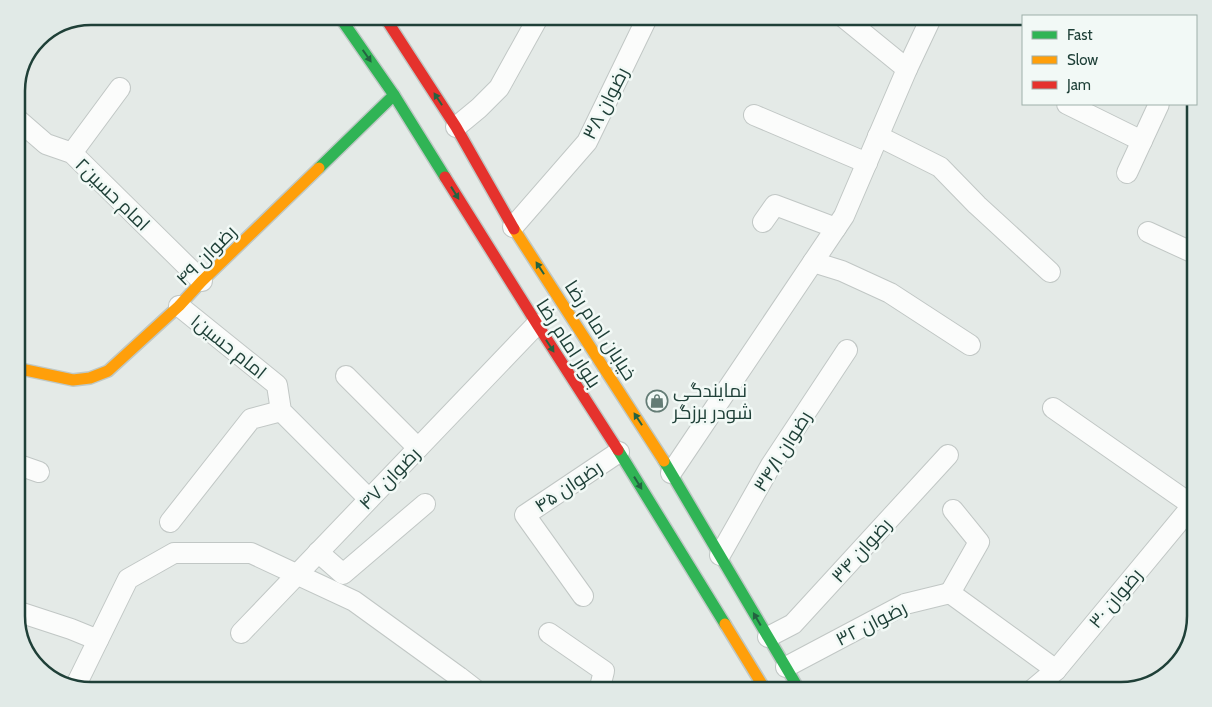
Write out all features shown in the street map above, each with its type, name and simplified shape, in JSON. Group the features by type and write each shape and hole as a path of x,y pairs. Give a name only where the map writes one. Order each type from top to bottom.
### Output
{"main road":[{"name":"بلوار امام رضا","path":"346,25 394,95 619,452 760,682"},
{"name":"خیابان امام رضا","path":"390,25 456,127 513,227 655,445 795,682"},
{"name":"رضوان ۴۹","path":"25,372 73,380 90,378 108,371 179,306 202,281 394,95"}],"street":[{"path":"456,127 499,88 534,25"},
{"name":"رضوان ۳۸","path":"513,227 587,142 644,25"},
{"path":"853,25 907,70"},
{"path":"671,473 844,216 928,25"},
{"path":"72,153 120,88"},
{"path":"1069,105 1142,141"},
{"path":"1127,173 1160,105"},
{"path":"754,115 867,163"},
{"name":"امام حسین۲","path":"25,126 46,144 72,153 202,281"},
{"path":"878,136 940,167 977,205 1050,272"},
{"path":"763,222 775,205 836,228"},
{"path":"1148,232 1187,250"},
{"path":"813,262 842,271 890,293 970,344"},
{"name":"امام حسین۱","path":"179,306 277,385 280,411"},
{"name":"رضوان ۴۷","path":"241,633 537,324"},
{"name":"رضوان ۳۴/۱","path":"720,555 771,465 847,350"},
{"path":"346,376 418,448"},
{"path":"1053,408 1187,498"},
{"path":"170,522 251,419 280,411 369,498"},
{"name":"رضوان ۴۵","path":"583,596 525,515 619,452"},
{"name":"رضوان ۳۴","path":"768,637 793,624 948,455"},
{"path":"25,467 39,472"},
{"path":"318,552 343,574 425,504"},
{"path":"953,510 979,542 950,593 1056,670"},
{"name":"رضوان ۳۰","path":"1042,682 1056,670 1187,511"},
{"path":"78,681 128,579 174,553 251,553 354,601 465,682"},
{"name":"رضوان ۳۲","path":"786,667 905,604 950,593"},
{"path":"25,614 98,640"},
{"path":"549,633 604,671 601,682"}],"traffic: fast":[{"path":"345,25 394,95 445,177"},
{"path":"319,168 394,95"},
{"path":"618,450 725,624"},
{"path":"664,461 795,682"}],"traffic: slow":[{"path":"25,370 73,380 90,378 108,371 179,306 202,281 319,168"},
{"path":"514,229 664,461"},
{"path":"725,624 760,682"}],"traffic: jam":[{"path":"390,25 456,127 514,229"},
{"path":"445,177 618,450"}],"place":[{"name":"نمایندگی شودر برزگر","path":"657,401"}]}
